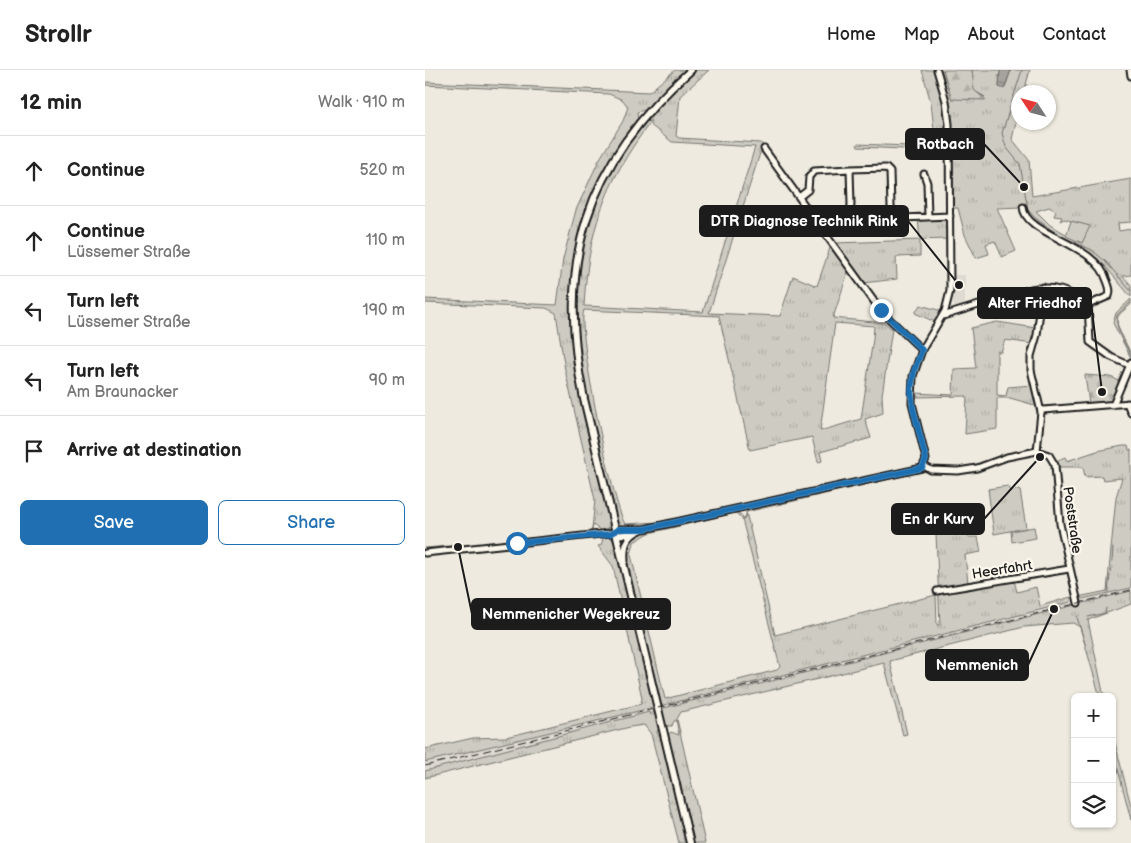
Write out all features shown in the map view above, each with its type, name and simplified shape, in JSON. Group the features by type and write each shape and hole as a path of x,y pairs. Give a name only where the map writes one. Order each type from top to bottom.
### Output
{"street":[{"path":"691,70 649,110 617,154 592,204 577,257 572,313 576,360 691,843"},
{"path":"425,552 616,533 625,535 644,529 917,471 924,466 926,459 913,408 911,390 914,371 922,350 943,316 949,291 949,124 946,101 937,70"},
{"path":"1130,70 1131,76"},
{"path":"764,149 881,310 922,350"},
{"path":"849,215 851,204 850,169"},
{"path":"799,198 808,190 810,175 814,171 888,169 890,173 891,207 894,215 902,218 950,216"},
{"path":"924,174 927,183 927,217"},
{"path":"1023,206 1026,217 1092,257 1105,272 1111,292 1109,296 1088,305"},
{"path":"943,316 1031,288 1043,287 1062,290 1088,305"},
{"path":"924,466 931,470 958,471 977,468 1007,457 1037,450 1041,412 1031,370 1031,356 1037,335 1043,287"},
{"path":"1088,305 1089,340 1107,354 1130,363 1113,405"},
{"path":"1041,412 1047,409 1129,403 1131,413"},
{"name":"Poststraße","path":"1037,450 1047,454 1055,464 1060,524 1078,603"},
{"path":"616,533 619,529 644,529"},
{"path":"625,570 625,545 635,532"},
{"name":"Heerfahrt","path":"937,591 1069,569"}],"shaded area":[{"path":"953,275 965,275 965,306 955,309 953,304"},
{"path":"1131,588 1131,591 1116,595 656,710 650,715 649,712 425,771 425,753 552,731 655,707"}],"green space":[{"path":"675,70 687,70 648,109 637,112 638,120 618,149 601,180 579,244 573,284 572,323 575,362 590,439 610,520 609,527 601,531 593,525 591,538 425,554 425,548 461,545 462,547 579,534 589,532 592,529 595,500 565,370 556,313 546,308 425,303 425,299 557,305 563,259 576,210 599,160 623,121 628,107 623,100 609,94 425,85 425,82 649,92"},
{"path":"694,70 709,70 680,96 676,136 679,138 761,143 765,148 761,150 709,313 780,316 793,276 817,286 831,245 849,269 833,318 885,323 892,329 882,395 883,413 865,419 871,438 820,452 822,461 818,462 812,437 750,450 719,316 584,310 585,348 590,381 612,485 625,524 658,522 822,487 824,483 823,488 652,524 627,527 623,526 616,519 585,392 575,325 581,248 595,203 616,158 645,121 651,122 648,116","holes":["649,124 672,142 755,147 703,312 584,306 586,279 594,232 601,210 620,167","835,323 874,326 873,339 861,419 820,431"]},
{"path":"922,70 935,70 944,110 947,151 858,147 857,144 936,147 931,103"},
{"path":"941,70 943,70 946,80 985,97 973,90 972,70 1000,70 999,87 1005,88 1011,70 1030,70 1026,85 1011,85 1011,130 1014,130 1012,139 1029,160 1032,196 1131,179 1131,222 1118,223 1119,231 1131,229 1131,275 1123,276 1131,285 1131,297 1105,266 1090,254 1058,241 1022,216 1021,207 997,208 1016,251 1002,257 995,241 986,244 989,254 976,258 965,235 958,208 953,208 953,139 949,105","holes":["1049,207 1056,211 1054,216 1062,217 1060,221 1064,219 1089,226 1082,243 1050,225 1036,211"]},
{"path":"943,70 972,70 974,90 986,100 952,99"},
{"path":"947,218 947,239 920,240 918,219"},
{"path":"1071,221 1090,226 1082,243 1066,236"},
{"path":"920,240 920,256 896,257 897,279 863,283 835,243"},
{"path":"1131,299 1131,304 1119,315 1117,324 1131,358 1113,323 1116,313"},
{"path":"920,305 942,311 935,322 915,313"},
{"path":"997,322 1036,328 1033,344 1005,340 1001,352 997,352 997,395 1006,396 1008,387 1033,385 1038,406 1010,398 997,398 997,429 965,434 967,396 915,397 915,393 953,395 954,369 976,368 971,328"},
{"path":"1085,375 1111,377 1121,382 1111,402 1089,404"},
{"path":"1128,446 1129,450 1131,450 1131,588 1078,600 1078,597 1107,591 1116,497 1122,478 1103,480 1102,476 1085,477 1083,467 1058,467 1056,461 1065,457 1067,461 1097,451"},
{"path":"912,474 747,512 748,509"},
{"path":"1008,486 1011,491 1020,490 1026,528 994,534 988,489"},
{"path":"963,508 966,508 968,537 978,537 981,552 965,555 968,583 987,580 987,584 1014,580 1017,592 1036,587 1040,606 1071,597 1071,602 660,706 628,572 627,545 636,534 735,511 744,520 746,514 775,635 936,595 937,625 940,625 935,511 962,512","holes":["736,513 742,519 780,667 777,670 665,699 631,555 634,542 649,533"]},
{"path":"1034,527 1036,538 1012,542 1011,531"},
{"path":"604,536 611,537 615,544 655,707 425,762 425,749 473,738 506,737 641,704 642,698 613,566 598,546 601,545"},
{"path":"1131,591 1131,604 1088,620 1103,693 1099,693 1080,627 1073,623 1024,627 890,661 907,734 903,735 884,663 681,712 677,719 705,843 693,843 667,737 671,732 679,735 676,720 672,726 666,726 660,709"},
{"path":"656,710 660,728 657,731 658,735 662,737 688,843 679,843 651,734 644,725 425,778 425,771 649,712 650,715"},
{"path":"1116,747 1131,806 1131,820 1116,762"}],"water":[{"path":"1000,70 1011,70 1004,89 999,87"}],"waterway":[{"path":"1022,70 1002,133 1006,147 1020,164 1028,210 1035,218 1059,235 1092,250 1106,262 1131,291"},
{"path":"1131,302 1117,315 1117,326 1131,355"},
{"path":"1112,562 1113,548"},
{"path":"1111,572 1112,566"},
{"path":"1108,592 1110,575"},
{"path":"1088,617 1105,613 1106,608"},
{"path":"1078,616 1085,644"}],"railway":[{"path":"425,766 1131,590"}],"place":[{"name":"Rotbach","path":"1024,187"},
{"name":"DTR Diagnose Technik Rink","path":"959,285"},
{"name":"Alter Friedhof","path":"1102,392"},
{"name":"En dr Kurv","path":"1040,457"},
{"name":"Nemmenicher Wegekreuz","path":"458,547"},
{"name":"Nemmenich","path":"1054,609"}],"route":[{"path":"517,543 610,534 616,533 619,529 644,529 917,471 922,468 927,462 913,408 911,390 914,371 922,350 892,323 881,310"}]}
